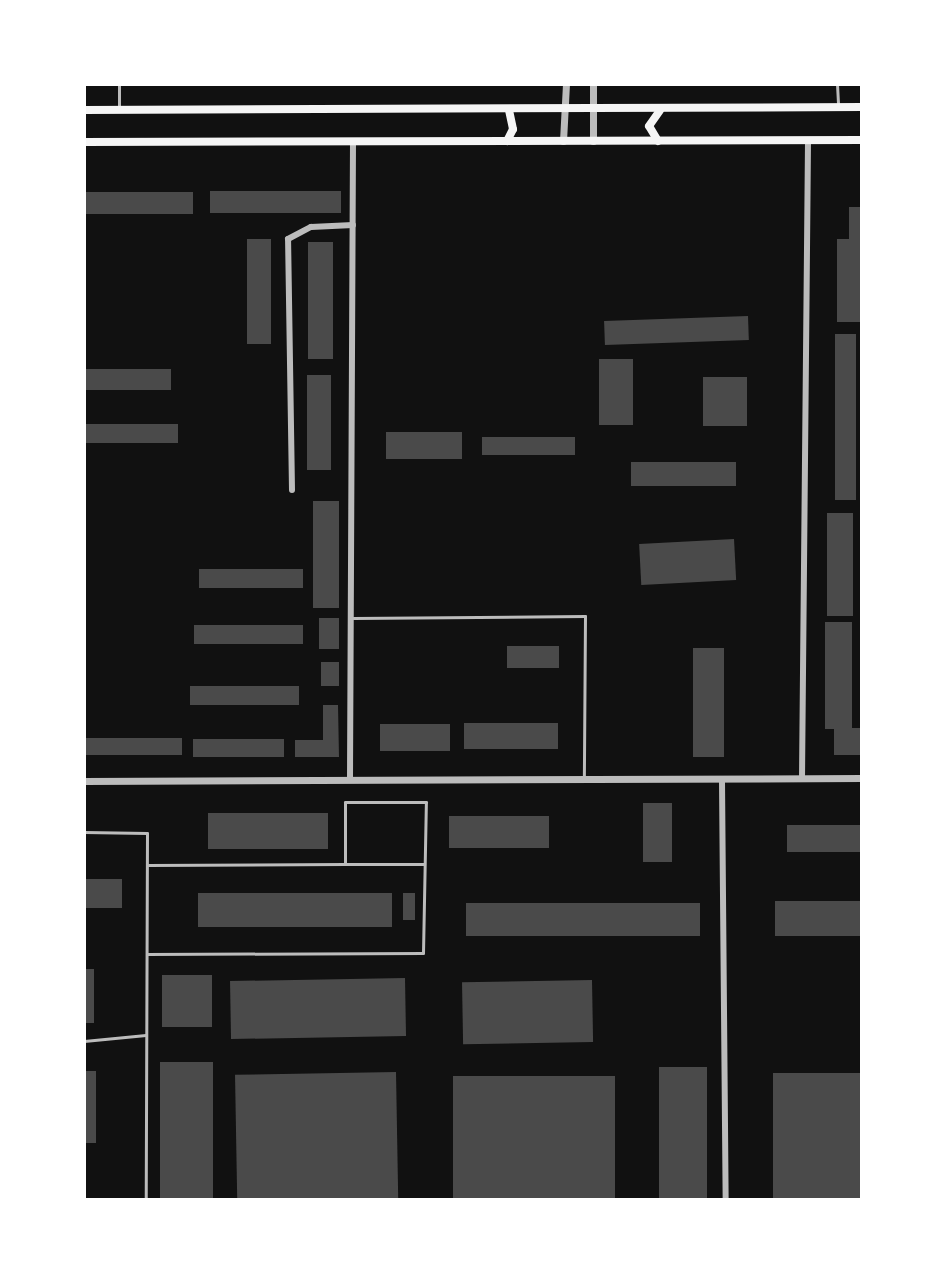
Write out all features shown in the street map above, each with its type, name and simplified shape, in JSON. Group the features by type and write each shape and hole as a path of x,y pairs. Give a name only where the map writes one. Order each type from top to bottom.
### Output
{"main road":[{"path":"84,110 593,111 862,107"},
{"path":"507,141 513,129 509,110"},
{"path":"659,141 649,126 661,110"},
{"path":"84,142 862,140"}],"street":[{"path":"563,141 566,84"},
{"path":"593,84 593,141"},
{"path":"802,779 808,140"},
{"path":"350,778 353,141"},
{"path":"292,490 288,239 311,227 353,225"},
{"path":"84,781 350,778 722,781 862,778"},
{"path":"722,781 726,1200"}],"lane":[{"path":"119,84 119,110"},
{"path":"837,84 838,107"},
{"path":"351,618 585,616 584,780"},
{"path":"147,954 423,953 426,802 345,802 345,864"},
{"path":"84,832 147,833 146,1200"},
{"path":"147,865 424,864"},
{"path":"84,1041 146,1035"}],"building":[{"path":"210,191 341,191 341,213 210,213"},
{"path":"84,192 193,192 193,214 84,214"},
{"path":"849,207 862,207 862,322 837,322 837,239 849,239"},
{"path":"247,239 271,239 271,344 247,344"},
{"path":"308,242 333,242 333,359 308,359"},
{"path":"748,316 749,340 605,345 604,321"},
{"path":"835,334 856,334 856,500 835,500"},
{"path":"599,359 633,359 633,425 599,425"},
{"path":"84,369 171,369 171,390 84,390"},
{"path":"307,375 331,375 331,470 307,470"},
{"path":"703,377 747,377 747,426 703,426"},
{"path":"84,424 178,424 178,443 84,443"},
{"path":"386,432 462,432 462,459 386,459"},
{"path":"482,437 575,437 575,455 482,455"},
{"path":"631,462 736,462 736,486 631,486"},
{"path":"313,501 339,501 339,608 313,608"},
{"path":"827,513 853,513 853,616 827,616"},
{"path":"734,539 736,580 641,585 639,544"},
{"path":"199,569 303,569 303,588 199,588"},
{"path":"319,618 339,618 339,649 319,649"},
{"path":"825,622 852,622 852,728 862,728 862,755 834,755 834,729 825,729"},
{"path":"194,625 303,625 303,644 194,644"},
{"path":"507,646 559,646 559,668 507,668"},
{"path":"693,648 724,648 724,757 693,757"},
{"path":"321,662 339,662 339,686 321,686"},
{"path":"190,686 299,686 299,705 190,705"},
{"path":"323,705 338,705 339,757 295,757 295,740 323,740"},
{"path":"464,723 558,723 558,749 464,749"},
{"path":"380,724 450,724 450,751 380,751"},
{"path":"84,738 182,738 182,755 84,755"},
{"path":"193,739 284,739 284,757 193,757"},
{"path":"643,803 672,803 672,862 643,862"},
{"path":"208,813 328,813 328,849 208,849"},
{"path":"449,816 549,816 549,848 449,848"},
{"path":"787,825 862,825 862,852 787,852"},
{"path":"84,879 122,879 122,908 84,908"},
{"path":"198,893 392,893 392,927 198,927"},
{"path":"403,893 415,893 415,920 403,920"},
{"path":"775,901 862,901 862,936 775,936"},
{"path":"466,903 700,903 700,936 466,936"},
{"path":"84,969 94,969 94,1023 84,1023"},
{"path":"162,975 212,975 212,1027 162,1027"},
{"path":"405,978 406,1036 231,1039 230,981"},
{"path":"592,980 593,1042 463,1044 462,982"},
{"path":"160,1062 213,1062 213,1200 160,1200"},
{"path":"659,1067 707,1067 707,1200 659,1200"},
{"path":"84,1071 96,1071 96,1143 84,1143"},
{"path":"396,1072 398,1200 237,1200 235,1075"},
{"path":"773,1073 862,1073 862,1200 773,1200"},
{"path":"453,1076 615,1076 615,1200 453,1200"}]}
